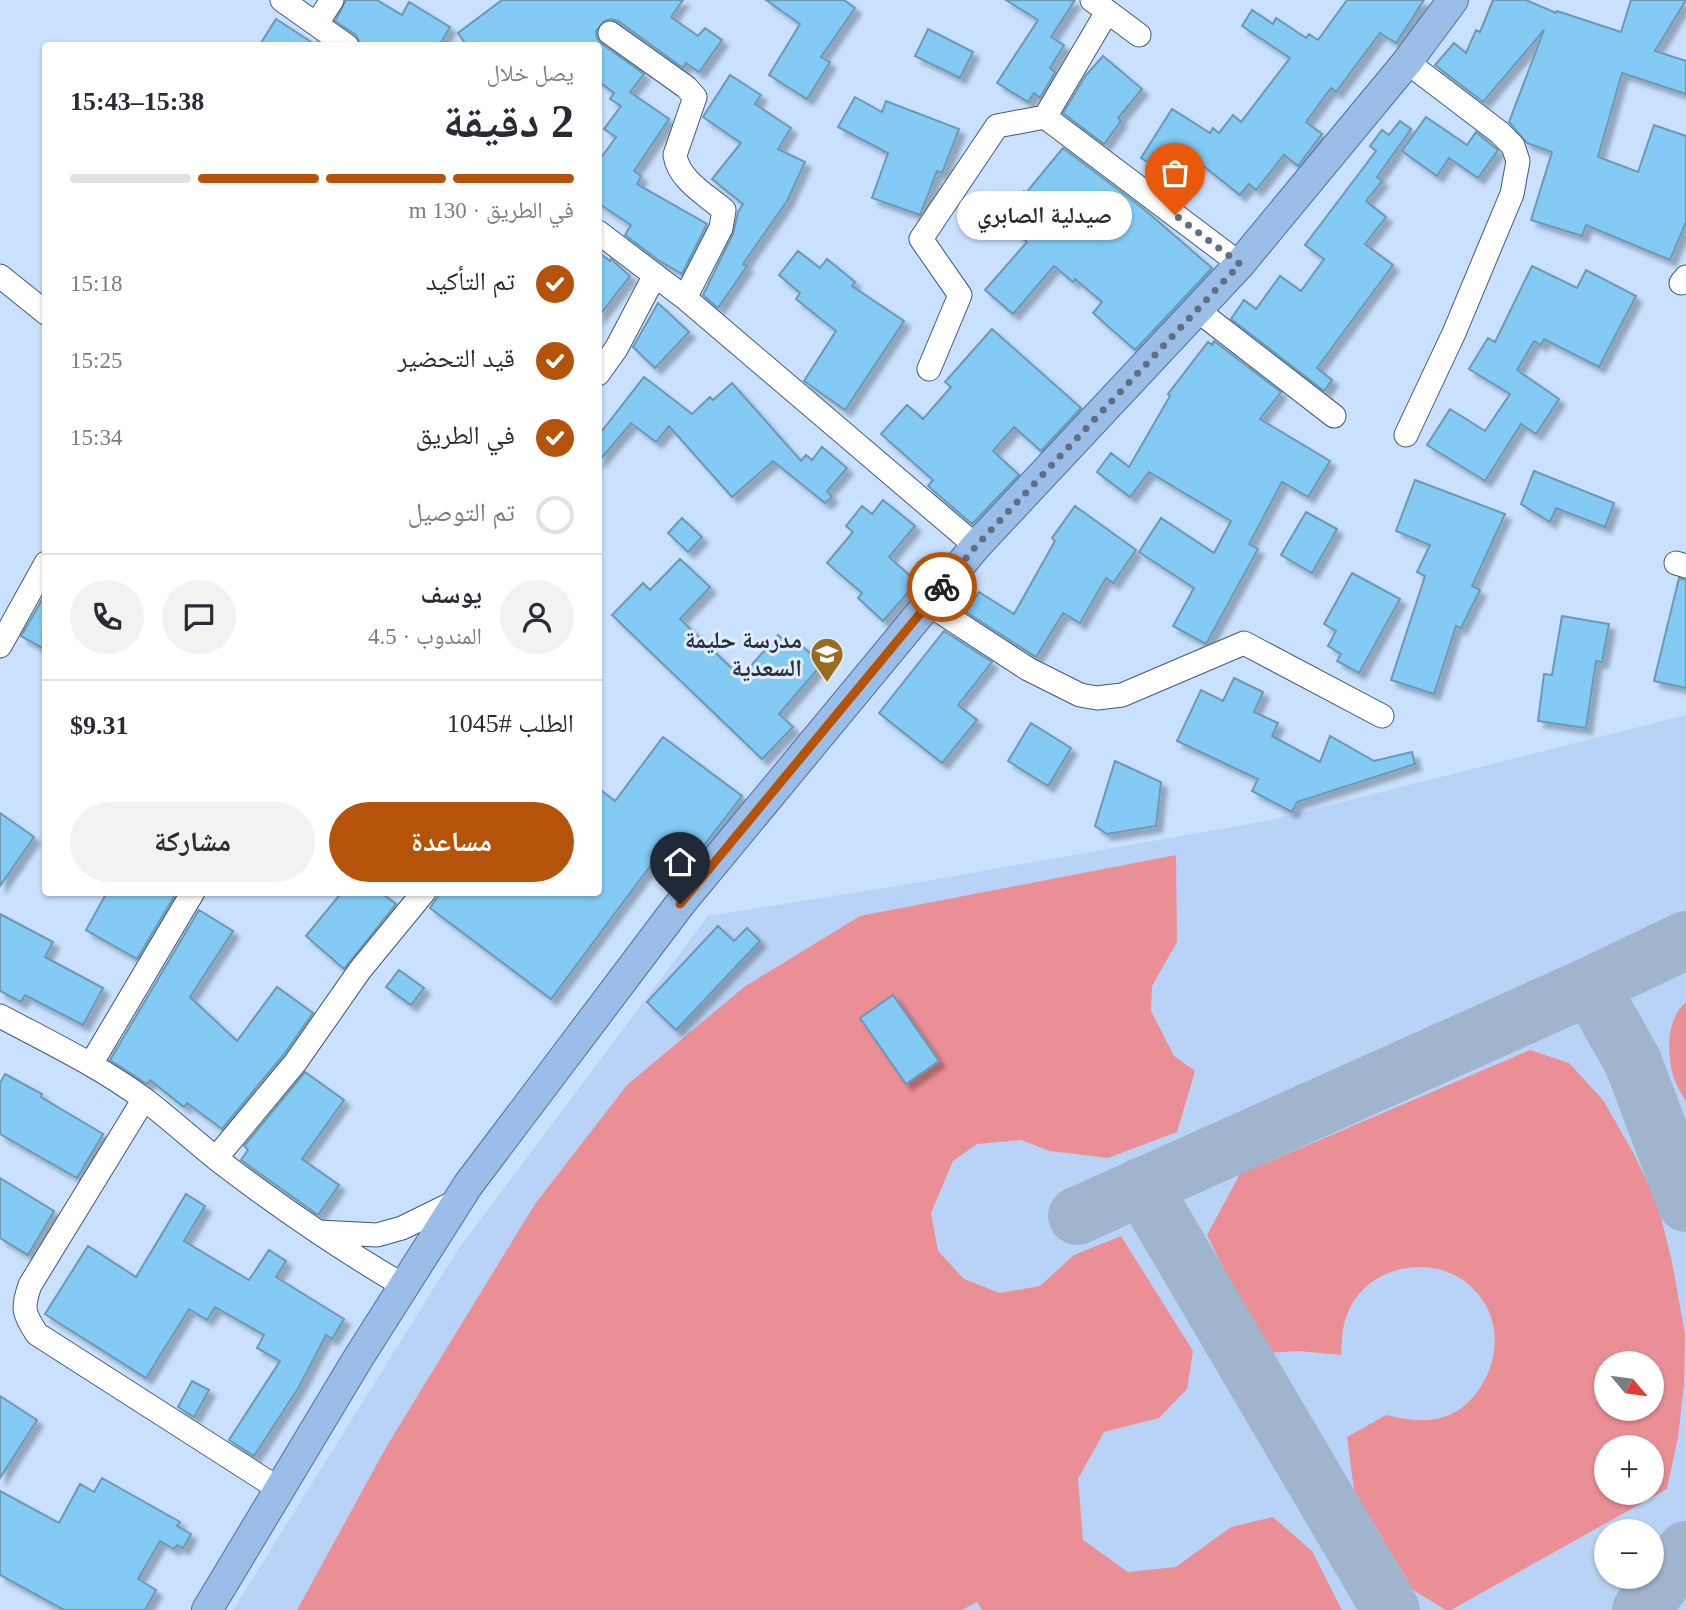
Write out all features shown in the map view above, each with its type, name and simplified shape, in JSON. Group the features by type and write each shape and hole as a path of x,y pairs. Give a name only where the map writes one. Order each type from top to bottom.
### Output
{"main road":[{"path":"207,1610 459,1200 680,904 976,546 1240,264 1407,62 1453,0"}],"street":[{"path":"282,0 343,42"},
{"path":"317,23 332,0"},
{"path":"1045,117 1099,6 1139,35"},
{"path":"610,33 686,87 695,97 675,155 676,163 680,173 724,210 721,228 685,298"},
{"path":"1406,435 1454,333 1512,194 1518,161 1513,146 1499,132 1407,62"},
{"path":"929,369 960,295 921,239 997,126 1045,117 1240,264"},
{"path":"602,235 685,298 976,546"},
{"path":"602,368 616,349 655,275"},
{"path":"0,276 42,310"},
{"path":"1197,310 1334,416"},
{"path":"0,646 42,570"},
{"path":"927,603 1028,669 1080,695 1097,698 1122,695 1244,643 1382,716"},
{"path":"91,1064 191,896"},
{"path":"216,1158 295,1063 360,970 421,896"},
{"path":"0,1016 91,1064 144,1099 216,1158 315,1232 404,1286"},
{"path":"144,1099 30,1285 23,1303 26,1317 37,1334 279,1489"},
{"path":"315,1232 353,1236 377,1235 402,1228 459,1200"}],"shaded area":[{"path":"1686,715 1686,1610 233,1610 457,1251 708,916 921,882 1271,820"},
{"path":"1176,855 1177,942 1152,986 1151,1011 1174,1056 1195,1071 1177,1132 1108,1158 1050,1151 1021,1140 977,1144 953,1161 931,1213 938,1251 964,1279 1000,1293 1040,1286 1074,1255 1121,1236 1193,1351 1187,1389 1159,1418 1104,1432 1078,1479 1083,1540 1128,1572 1176,1567 1231,1527 1273,1517 1312,1551 1342,1610 982,1610 977,1602 962,1610 297,1610 388,1444 535,1204 627,1085 744,987 860,916"},
{"path":"1686,1002 1686,1102 1673,1076 1669,1047 1675,1018"},
{"path":"1530,1050 1569,1063 1603,1100 1634,1154 1658,1205 1672,1262 1685,1334 1684,1385 1678,1437 1667,1489 1664,1491 1664,1435 1594,1435 1594,1505 1638,1505 1613,1519 1594,1519 1594,1530 1451,1610 1446,1610 1413,1590 1354,1490 1347,1437 1386,1415 1433,1419 1444,1417 1465,1405 1484,1382 1491,1366 1494,1334 1485,1304 1475,1290 1447,1272 1415,1267 1399,1270 1370,1283 1359,1294 1345,1319 1341,1355 1299,1351 1266,1353 1207,1235 1240,1174"}],"building":[{"path":"346,0 377,0 402,15 409,2 450,27 441,42 359,42 356,35 335,21"},
{"path":"502,0 683,0 671,17 698,36 705,28 722,40 699,72 686,63 683,68 618,21 611,19 604,21 596,31 600,42 464,42 458,33"},
{"path":"766,0 844,0 855,8 821,57 830,62 807,99 769,75 800,24"},
{"path":"1006,0 1075,0 1051,37 1064,45 1050,68 1055,72 1040,98 1034,93 1028,102 997,83 1038,20"},
{"path":"1347,0 1424,0 1396,43 1380,33 1336,92 1331,88 1306,122 1322,134 1298,166 1284,155 1256,190 1249,184 1240,195 1186,152 1171,177 1141,158 1172,109 1210,133 1213,128 1219,133 1233,115 1241,122 1290,58 1242,26 1252,10 1273,24 1276,18 1306,38 1309,34 1318,40"},
{"path":"1493,0 1526,0 1556,13 1557,11 1621,32 1631,0 1686,0 1655,51 1686,61 1686,94 1622,73 1598,157 1638,172 1654,125 1686,136 1686,222 1670,260 1586,225 1582,236 1531,220 1552,152 1527,143 1509,122 1544,30 1483,102 1435,65 1454,43 1466,53 1476,30 1480,32"},
{"path":"276,19 311,42 262,42"},
{"path":"928,29 973,52 960,78 915,56"},
{"path":"602,44 644,74 630,92 669,119 634,171 641,176 637,184 707,224 682,274 625,235 631,225 602,206 602,156 616,137 604,129 621,106 610,99 614,93 602,84"},
{"path":"1103,56 1142,89 1118,118 1121,121 1104,144 1063,113 1086,75"},
{"path":"730,75 761,95 755,104 791,128 778,149 805,162 787,201 743,264 747,266 718,308 703,295 733,234 738,212 743,204 712,179 741,143 703,117"},
{"path":"855,97 882,112 886,101 959,129 942,173 937,171 920,215 872,198 888,153 838,127"},
{"path":"1426,117 1467,145 1476,132 1498,150 1478,178 1449,158 1437,176 1402,151"},
{"path":"1400,121 1411,129 1377,177 1382,181 1366,201 1386,217 1365,244 1393,265 1317,368 1332,380 1324,391 1231,319 1244,300 1256,309 1280,276 1301,291 1324,259 1305,245 1376,151 1370,146 1382,130 1389,135"},
{"path":"1063,148 1145,210 1212,268 1135,350 1093,313 1102,302 1075,279 1073,282 1054,266 1013,314 985,290 1027,242 1000,218 1024,191 1026,193"},
{"path":"798,251 820,268 827,259 855,282 852,286 904,321 845,410 804,381 836,331 796,299 800,293 779,275"},
{"path":"602,255 610,261 611,259 630,276 602,312"},
{"path":"1532,266 1577,288 1586,270 1636,296 1599,367 1544,339 1541,345 1534,341 1517,370 1559,399 1536,434 1521,424 1485,481 1427,445 1450,409 1485,431 1510,394 1469,369 1488,338 1495,342"},
{"path":"658,303 689,332 655,368 633,347"},
{"path":"992,329 1081,408 1041,451 1014,427 993,451 1019,475 972,524 928,486 933,480 881,434 907,405 923,419 951,387 945,382"},
{"path":"1214,341 1281,392 1260,419 1330,461 1308,497 1282,482 1249,544 1258,549 1206,644 1173,626 1194,588 1139,552 1161,518 1214,553 1231,521 1149,472 1130,497 1097,472 1111,453 1129,467 1170,396 1168,394 1208,342 1212,345"},
{"path":"644,377 692,414 710,397 713,400 732,383 801,461 806,455 812,460 822,447 847,468 827,491 832,497 825,503 773,461 732,497 669,426 656,442 631,423 602,457 602,431"},
{"path":"1534,471 1614,503 1605,527 1556,508 1550,522 1521,504"},
{"path":"1415,480 1505,514 1472,586 1480,590 1461,628 1456,626 1434,694 1391,680 1425,576 1417,572 1430,545 1396,531"},
{"path":"883,500 915,526 889,557 917,582 883,621 858,598 862,593 827,563 853,532 846,526 862,506 872,514"},
{"path":"1075,506 1136,550 1113,583 1106,578 1080,623 1063,613 1036,657 966,612 979,592 1014,614 1055,541 1052,538"},
{"path":"1306,512 1337,529 1312,573 1281,555"},
{"path":"682,518 702,537 688,552 668,533"},
{"path":"680,559 710,587 680,619 741,677 778,635 795,650 800,644 822,664 779,714 793,727 762,759 612,615 643,583 650,590"},
{"path":"1352,573 1400,599 1359,673 1337,661 1341,654 1328,646 1336,631 1324,624"},
{"path":"1679,578 1686,580 1686,688 1654,681"},
{"path":"42,600 42,648 21,636"},
{"path":"1562,616 1609,624 1602,662 1596,661 1586,728 1538,721 1544,674 1552,675"},
{"path":"944,631 992,662 958,705 977,720 942,763 879,713"},
{"path":"1234,678 1263,692 1254,712 1278,723 1272,736 1320,762 1330,736 1374,761 1412,752 1415,764 1297,802 1292,812 1252,791 1258,779 1177,741 1201,690 1223,701"},
{"path":"1031,723 1071,748 1048,786 1008,761"},
{"path":"663,737 742,796 678,879 654,861 551,999 430,908 438,896 602,896 602,791 615,801"},
{"path":"1115,761 1161,782 1156,826 1107,834 1095,826"},
{"path":"0,813 34,837 0,886"},
{"path":"105,896 174,896 137,959 86,930"},
{"path":"339,896 385,896 396,904 344,969 306,936"},
{"path":"199,910 233,931 190,997 237,1041 277,987 313,1013 284,1054 222,1129 187,1103 184,1107 150,1080 147,1084 110,1060"},
{"path":"0,914 53,942 45,957 103,988 83,1025 25,995 21,1002 0,991"},
{"path":"718,926 734,941 747,928 760,941 676,1030 647,1002"},
{"path":"399,970 424,988 411,1005 386,987"},
{"path":"893,995 939,1061 906,1084 860,1018"},
{"path":"305,1072 344,1100 302,1159 339,1185 318,1215 241,1160 248,1150 244,1146"},
{"path":"5,1074 42,1094 41,1097 103,1134 77,1178 0,1134 0,1083"},
{"path":"0,1178 54,1211 28,1255 0,1238"},
{"path":"186,1194 205,1206 184,1241 249,1280 269,1250 286,1261 276,1277 344,1319 332,1339 326,1335 299,1387 254,1456 229,1440 280,1361 257,1348 264,1335 215,1307 207,1320 189,1309 146,1378 45,1314 88,1246 136,1277"},
{"path":"192,1381 209,1390 194,1417 178,1407"},
{"path":"0,1396 37,1420 0,1478"},
{"path":"102,1478 180,1522 177,1526 191,1534 183,1548 177,1545 174,1549 160,1541 138,1579 156,1590 145,1610 64,1610 0,1575 0,1491 59,1523 80,1484 94,1492"}],"taxiway":[{"path":"1077,1216 1590,986 1686,940"},
{"path":"1590,986 1633,1062 1686,1203"},
{"path":"1142,1186 1391,1610"},
{"path":"1641,1610 1686,1550"}],"way so far":[{"path":"942,587 976,546 1240,264 1175,215"}],"place":[{"name":"صيدلية الصابري","path":"1175,215"},
{"name":"مدرسة حليمة السعدية","path":"827,684"}],"route":[{"path":"680,904 942,587"}]}
